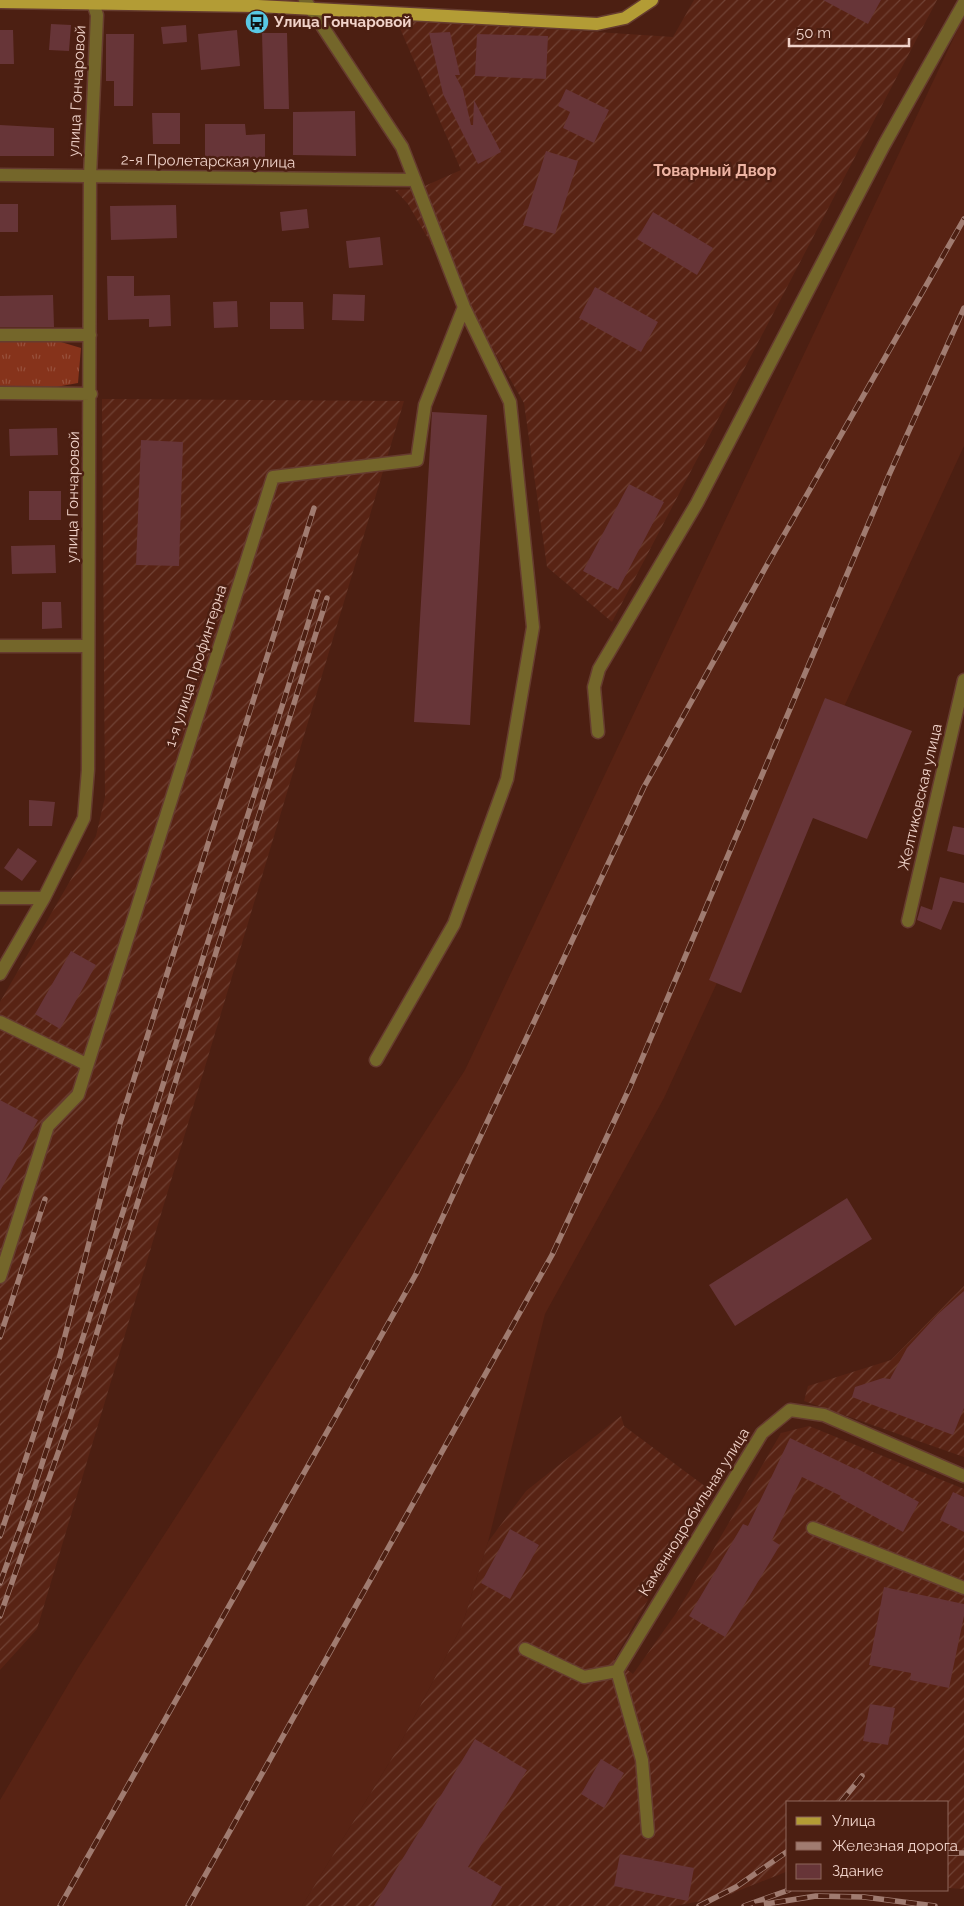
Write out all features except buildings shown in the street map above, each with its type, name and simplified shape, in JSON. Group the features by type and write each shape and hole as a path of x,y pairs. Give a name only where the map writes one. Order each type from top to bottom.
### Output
{"main road":[{"path":"0,2 92,1 308,4 597,24 625,18 652,0"}],"street":[{"name":"улица Гончаровой","path":"0,974 44,898 84,818 88,770 87,646 91,394 90,176 97,15 92,1"},
{"path":"598,732 594,687 599,669 697,503 884,145 964,3"},
{"path":"308,4 402,147 464,307 510,402 533,627 507,779 454,924 376,1060"},
{"name":"2-я Пролетарская улица","path":"0,175 415,180"},
{"name":"1-я улица Профинтерна","path":"0,1277 48,1126 78,1095 86,1064 273,477 417,460 425,405 464,307"},
{"path":"0,335 90,335"},
{"path":"0,393 91,394"},
{"path":"0,646 87,646"},
{"name":"Желтиковская улица","path":"908,921 964,680"},
{"path":"0,898 44,898"},
{"path":"0,1022 86,1064"},
{"name":"Каменнодробильная улица","path":"617,1671 762,1433 790,1410 824,1416 964,1476"},
{"path":"813,1528 964,1588"},
{"path":"525,1649 584,1678 617,1671 642,1760 648,1832"}],"shaded area":[{"name":"Товарный Двор","path":"694,0 937,0 612,622 547,567 524,403 408,204 395,190 418,189 461,170 396,19 673,37"},
{"path":"964,16 964,446 664,1098 545,1314 488,1542 462,1626 397,1750 302,1906 0,1906 0,1800 78,1668 465,1070"},
{"path":"102,399 404,401 37,1629 0,1670 0,1002 96,836 105,797"},
{"path":"964,1286 964,1457 804,1401 808,1386 891,1360"},
{"path":"621,1416 624,1426 710,1490 614,1660 633,1674 677,1612 781,1433 809,1426 964,1489 964,1889 949,1888 949,1801 786,1801 786,1872 723,1897 674,1906 302,1906 397,1750 462,1626 488,1542 526,1491"}],"green space":[{"path":"0,340 61,342 81,348 78,383 45,389 0,390"}],"railway":[{"path":"60,1906 416,1274 644,787 768,563 964,219"},
{"path":"188,1906 552,1255 630,1087 889,475 964,308"},
{"path":"0,1536 59,1359 120,1123 314,508"},
{"path":"0,1583 30,1501 105,1269 318,592"},
{"path":"0,1616 68,1425 327,598"},
{"path":"0,1337 45,1199"},
{"path":"842,1801 862,1776"},
{"path":"699,1906 736,1887 786,1852"},
{"path":"949,1853 964,1853"},
{"path":"744,1906 786,1891"},
{"path":"753,1906 816,1896 864,1897 935,1906"}],"place":[{"name":"Улица Гончаровой","path":"257,22"}],"district":[{"name":"Товарный Двор","path":"715,170"}]}
